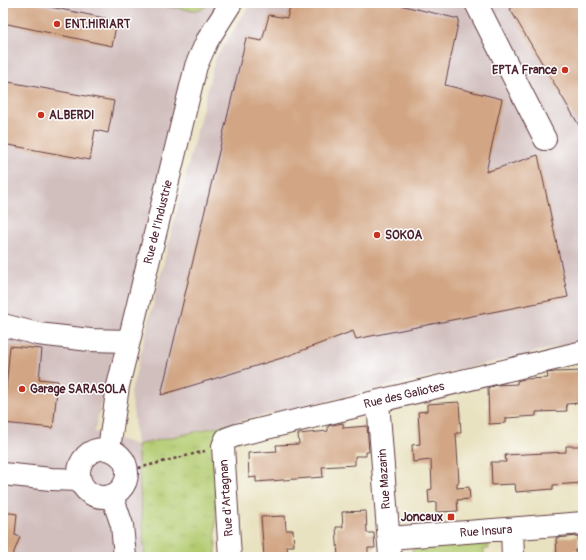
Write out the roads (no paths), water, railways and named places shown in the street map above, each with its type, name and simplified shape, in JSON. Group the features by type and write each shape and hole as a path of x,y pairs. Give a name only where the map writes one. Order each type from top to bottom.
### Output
{"street":[{"name":"Rue de l'Industrie","path":"109,449 118,386 196,66 207,42 231,3"},
{"path":"476,3 545,139"},
{"path":"3,325 38,334 90,340 129,342"},
{"name":"Rue des Galiotes","path":"224,443 236,435 583,352"},
{"name":"Rue Mazarin","path":"378,402 389,547"},
{"name":"Rue d'Artagnan","path":"224,443 230,557"},
{"path":"109,449 116,452 125,464 127,471 126,479 123,486 112,496 97,497 83,487 79,480 78,471 85,456 92,451 109,449"},
{"path":"3,474 50,479 79,480"},
{"path":"112,496 122,525 125,557"},
{"name":"Rue Insura","path":"389,547 512,529 583,523"},
{"path":"512,529 513,557"}],"place":[{"name":"ENT.HIRIART","path":"57,24"},
{"name":"EPTA France","path":"565,70"},
{"name":"ALBERDI","path":"41,115"},
{"name":"SOKOA","path":"377,235"},
{"name":"Garage SARASOLA","path":"22,389"},
{"name":"Joncaux","path":"451,517"}]}
